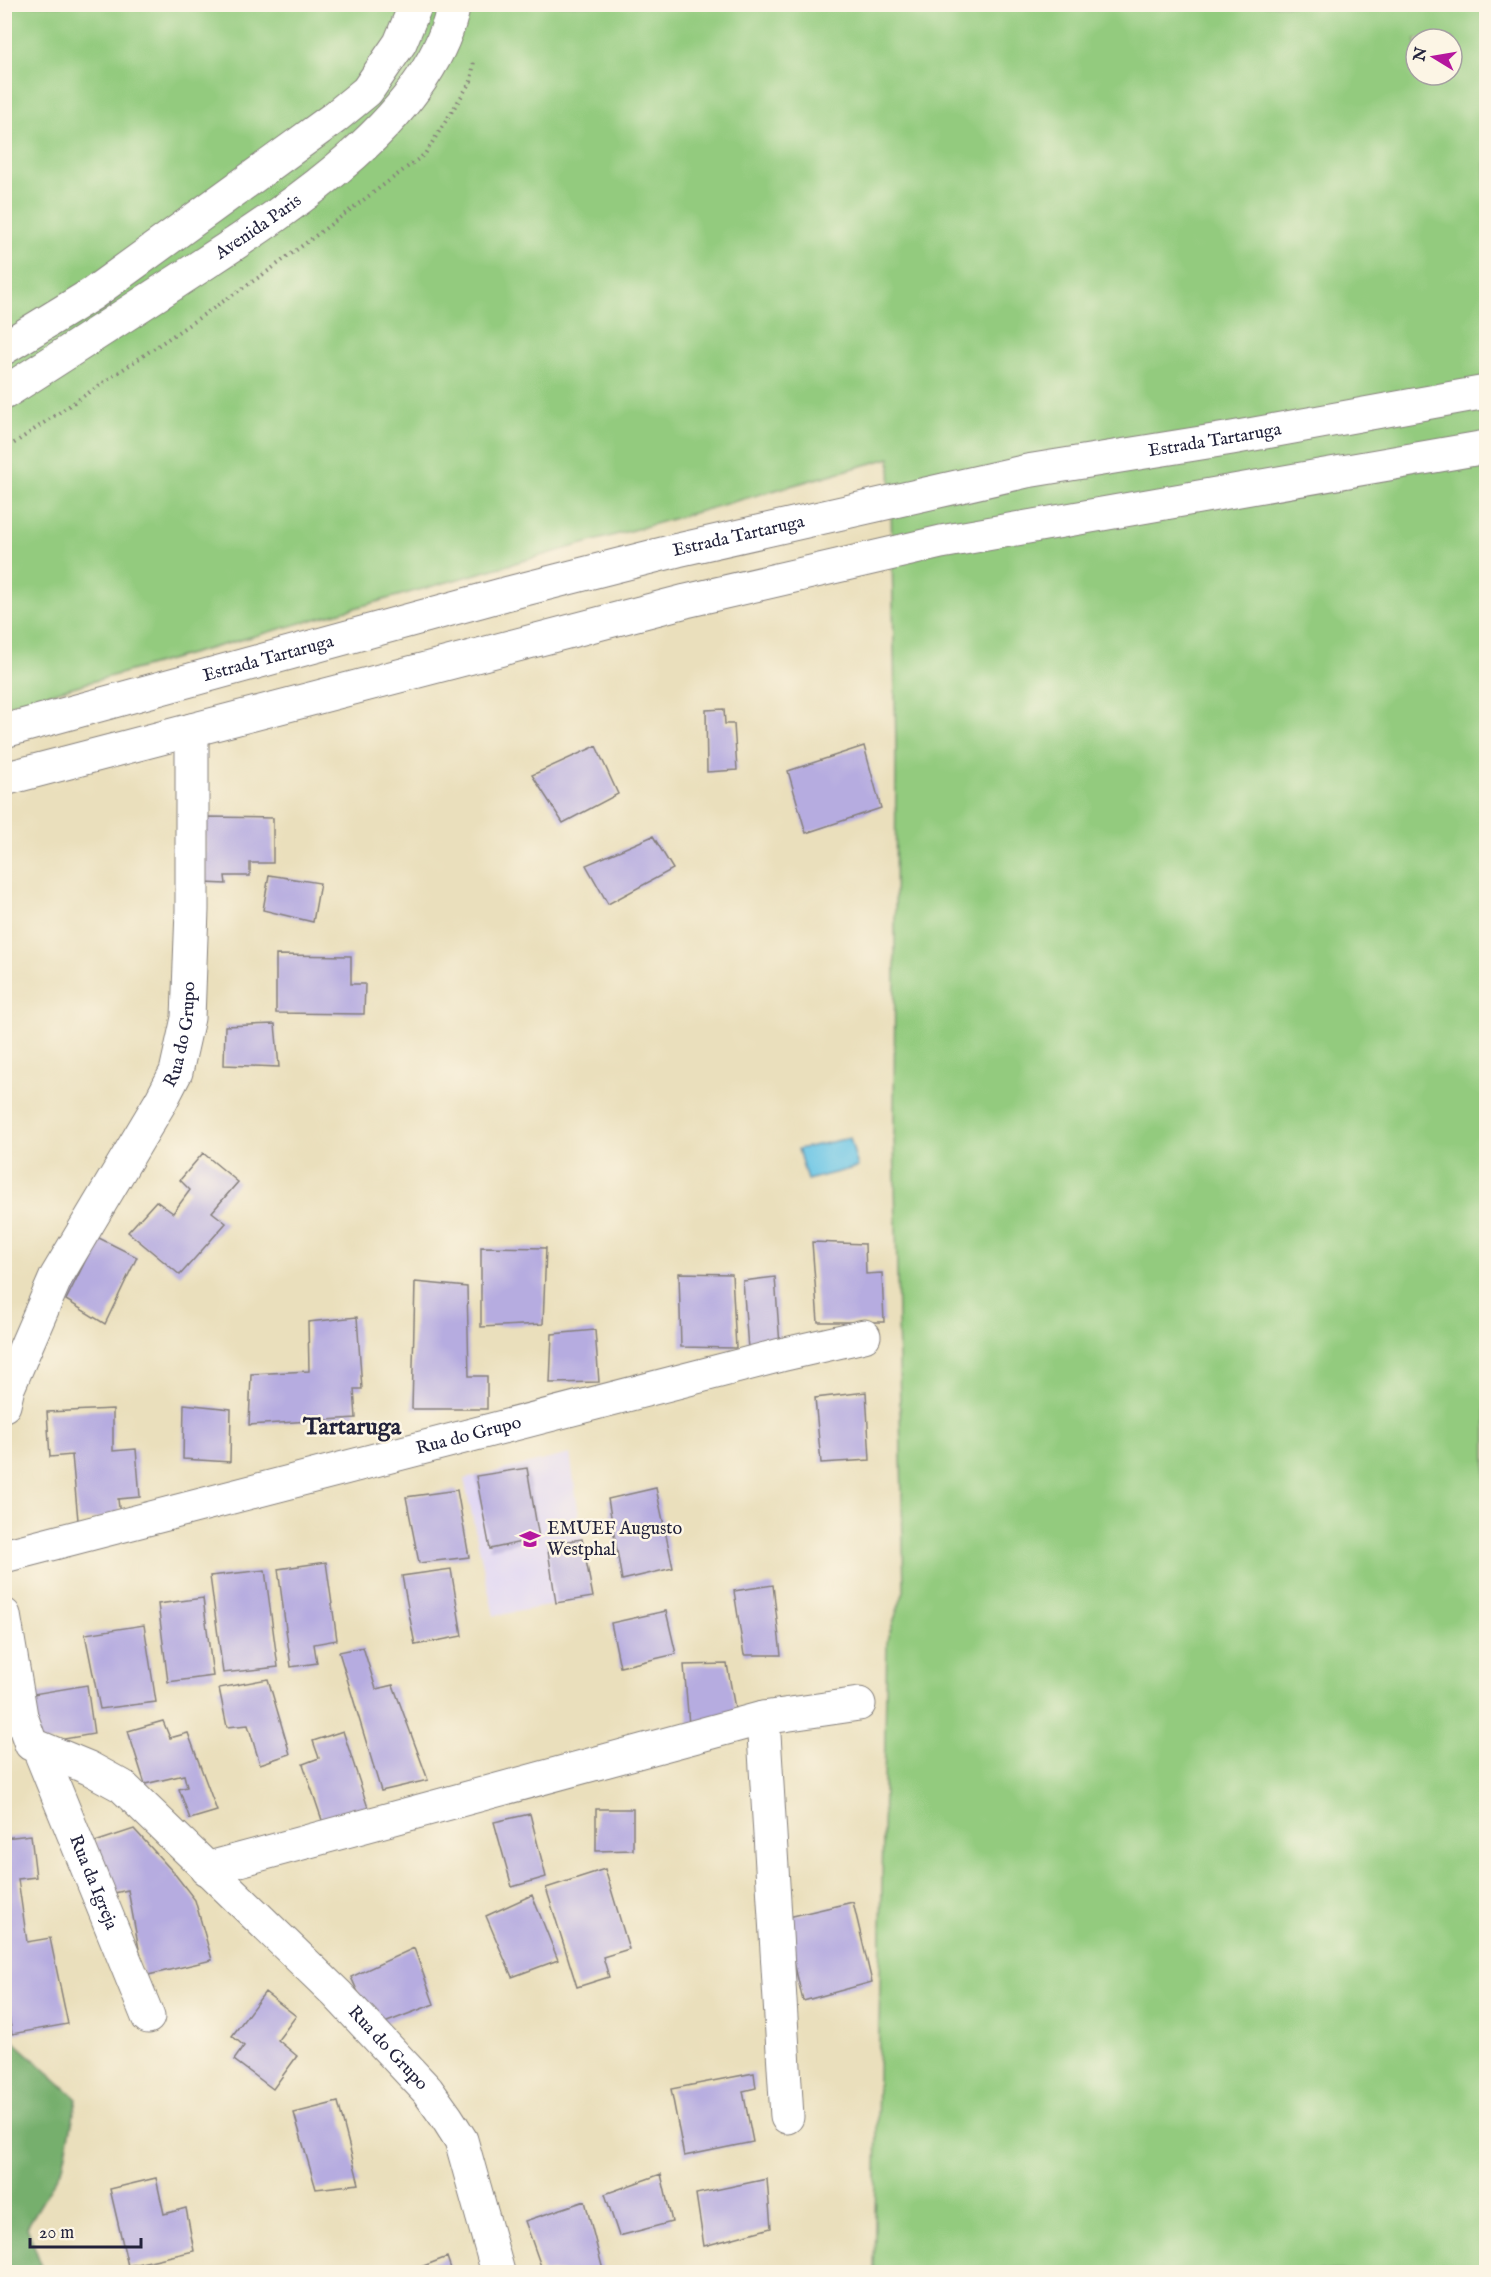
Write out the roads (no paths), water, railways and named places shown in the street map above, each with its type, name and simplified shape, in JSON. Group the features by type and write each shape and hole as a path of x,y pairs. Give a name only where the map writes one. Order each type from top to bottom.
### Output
{"street":[{"path":"4,348 92,294 359,98 367,91 400,43 416,4"},
{"name":"Avenida Paris","path":"4,393 252,232 357,153 409,98 434,58 452,16 454,4"},
{"name":"Estrada Tartaruga","path":"4,731 678,549 1027,471 1232,438 1486,392"},
{"path":"4,779 686,601 941,542 1486,447"},
{"name":"Rua do Grupo","path":"4,1405 56,1277 162,1101 176,1072 182,1051 188,1018 192,910 192,730"},
{"name":"Rua do Grupo","path":"4,1556 781,1355 864,1336"},
{"path":"4,1615 21,1716 31,1744 39,1749"},
{"path":"206,1869 763,1719 859,1704"},
{"path":"763,1719 787,2117"},
{"name":"Rua do Grupo","path":"39,1749 89,1768 122,1786 337,1994 427,2090 461,2140 498,2272"},
{"name":"Rua da Igreja","path":"39,1749 148,2017"}],"water":[{"path":"850,1138 858,1167 807,1180 798,1149"}],"place":[{"name":"EMUEF Augusto Westphal","path":"530,1539"}],"district":[{"name":"Tartaruga","path":"352,1427"}]}
